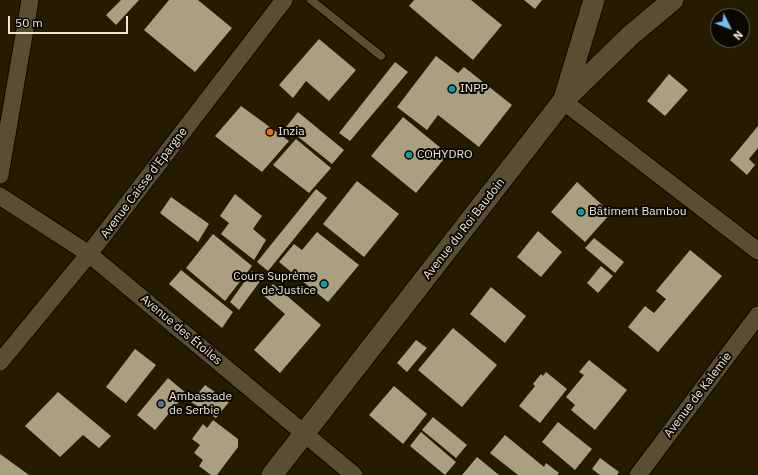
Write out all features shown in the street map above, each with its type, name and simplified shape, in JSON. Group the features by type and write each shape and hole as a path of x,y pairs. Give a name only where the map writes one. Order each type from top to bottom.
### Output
{"street":[{"path":"0,175 30,0"},
{"name":"Avenue Caisse d'Epargne","path":"0,362 89,254 284,0"},
{"path":"594,0 563,101 758,251"},
{"name":"Avenue du Roi Baudoin","path":"272,475 563,101 631,35 673,0"},
{"name":"Avenue des Étoiles","path":"0,196 89,254 354,475"},
{"name":"Avenue de Kalemie","path":"638,475 758,315"}],"lane":[{"path":"311,0 381,56"}],"building":[{"path":"121,0 139,0 116,25 106,15"},
{"path":"169,0 198,0 232,28 195,72 144,30"},
{"path":"414,0 471,0 502,25 473,60 409,6"},
{"path":"524,0 542,0 535,9"},
{"path":"319,39 356,70 329,101 306,81 293,98 279,85"},
{"name":"INPP","path":"436,56 458,73 464,67 512,105 479,147 438,115 427,130 397,107"},
{"path":"395,62 408,72 350,141 339,133"},
{"path":"669,74 688,90 665,116 647,101"},
{"path":"241,106 289,141 262,172 215,136"},
{"path":"298,112 344,150 332,164 286,127"},
{"name":"COHYDRO","path":"403,117 448,154 416,193 371,156"},
{"path":"758,126 758,148 749,159 755,165 747,175 730,160"},
{"path":"296,139 331,168 309,193 273,165"},
{"path":"357,181 399,214 364,257 323,224"},
{"name":"Bâtiment Bambou","path":"577,182 611,213 585,242 551,212"},
{"path":"316,189 327,198 268,271 257,262"},
{"path":"235,194 262,216 253,229 266,240 254,260 221,234 229,223 220,216"},
{"path":"171,197 209,224 198,242 160,213"},
{"path":"538,231 562,252 541,277 517,257"},
{"name":"Cours Suprème de Justice","path":"317,232 359,265 328,302 279,262 294,244 302,250"},
{"path":"213,234 252,266 225,301 186,268"},
{"path":"594,238 624,262 615,273 585,248"},
{"path":"690,250 722,276 658,352 628,327 645,306 654,313 666,299 656,291"},
{"path":"601,266 613,276 598,293 587,283"},
{"path":"181,270 233,312 222,328 169,284"},
{"path":"252,271 261,280 239,310 230,302"},
{"path":"273,284 321,325 280,373 254,350 285,314 263,295"},
{"path":"491,287 526,316 505,343 470,314"},
{"path":"453,328 497,365 462,407 418,370"},
{"path":"416,340 427,348 407,372 397,363"},
{"path":"135,349 156,365 126,403 106,387"},
{"path":"589,360 627,390 595,430 571,410 575,405 566,397 584,375 579,372"},
{"path":"546,372 567,389 540,423 519,406 535,386 533,384 541,374 543,376"},
{"name":"Ambassade de Serbie","path":"168,378 186,393 155,430 137,415"},
{"path":"205,385 229,402 216,418 191,402"},
{"path":"394,386 427,414 403,444 369,415"},
{"path":"58,392 111,436 99,448 83,435 60,457 25,426"},
{"path":"433,417 467,445 456,458 422,430"},
{"path":"213,420 238,439 238,447 217,475 211,475 199,466 203,460 194,453 200,445 192,439 203,424 207,428"},
{"path":"558,422 592,449 575,470 542,442"},
{"path":"421,432 456,462 445,475 410,446"},
{"path":"505,435 544,467 546,463 559,473 557,475 518,475 490,453"},
{"path":"0,454 29,475 0,475"},
{"path":"477,457 499,475 462,475"},
{"path":"600,458 619,472 617,475 600,475 592,469"}],"place":[{"name":"INPP","path":"452,89"},
{"name":"Inzia","path":"270,132"},
{"name":"COHYDRO","path":"409,155"},
{"name":"Bâtiment Bambou","path":"581,212"},
{"name":"Cours Suprème de Justice","path":"324,284"},
{"name":"Ambassade de Serbie","path":"161,404"}]}
